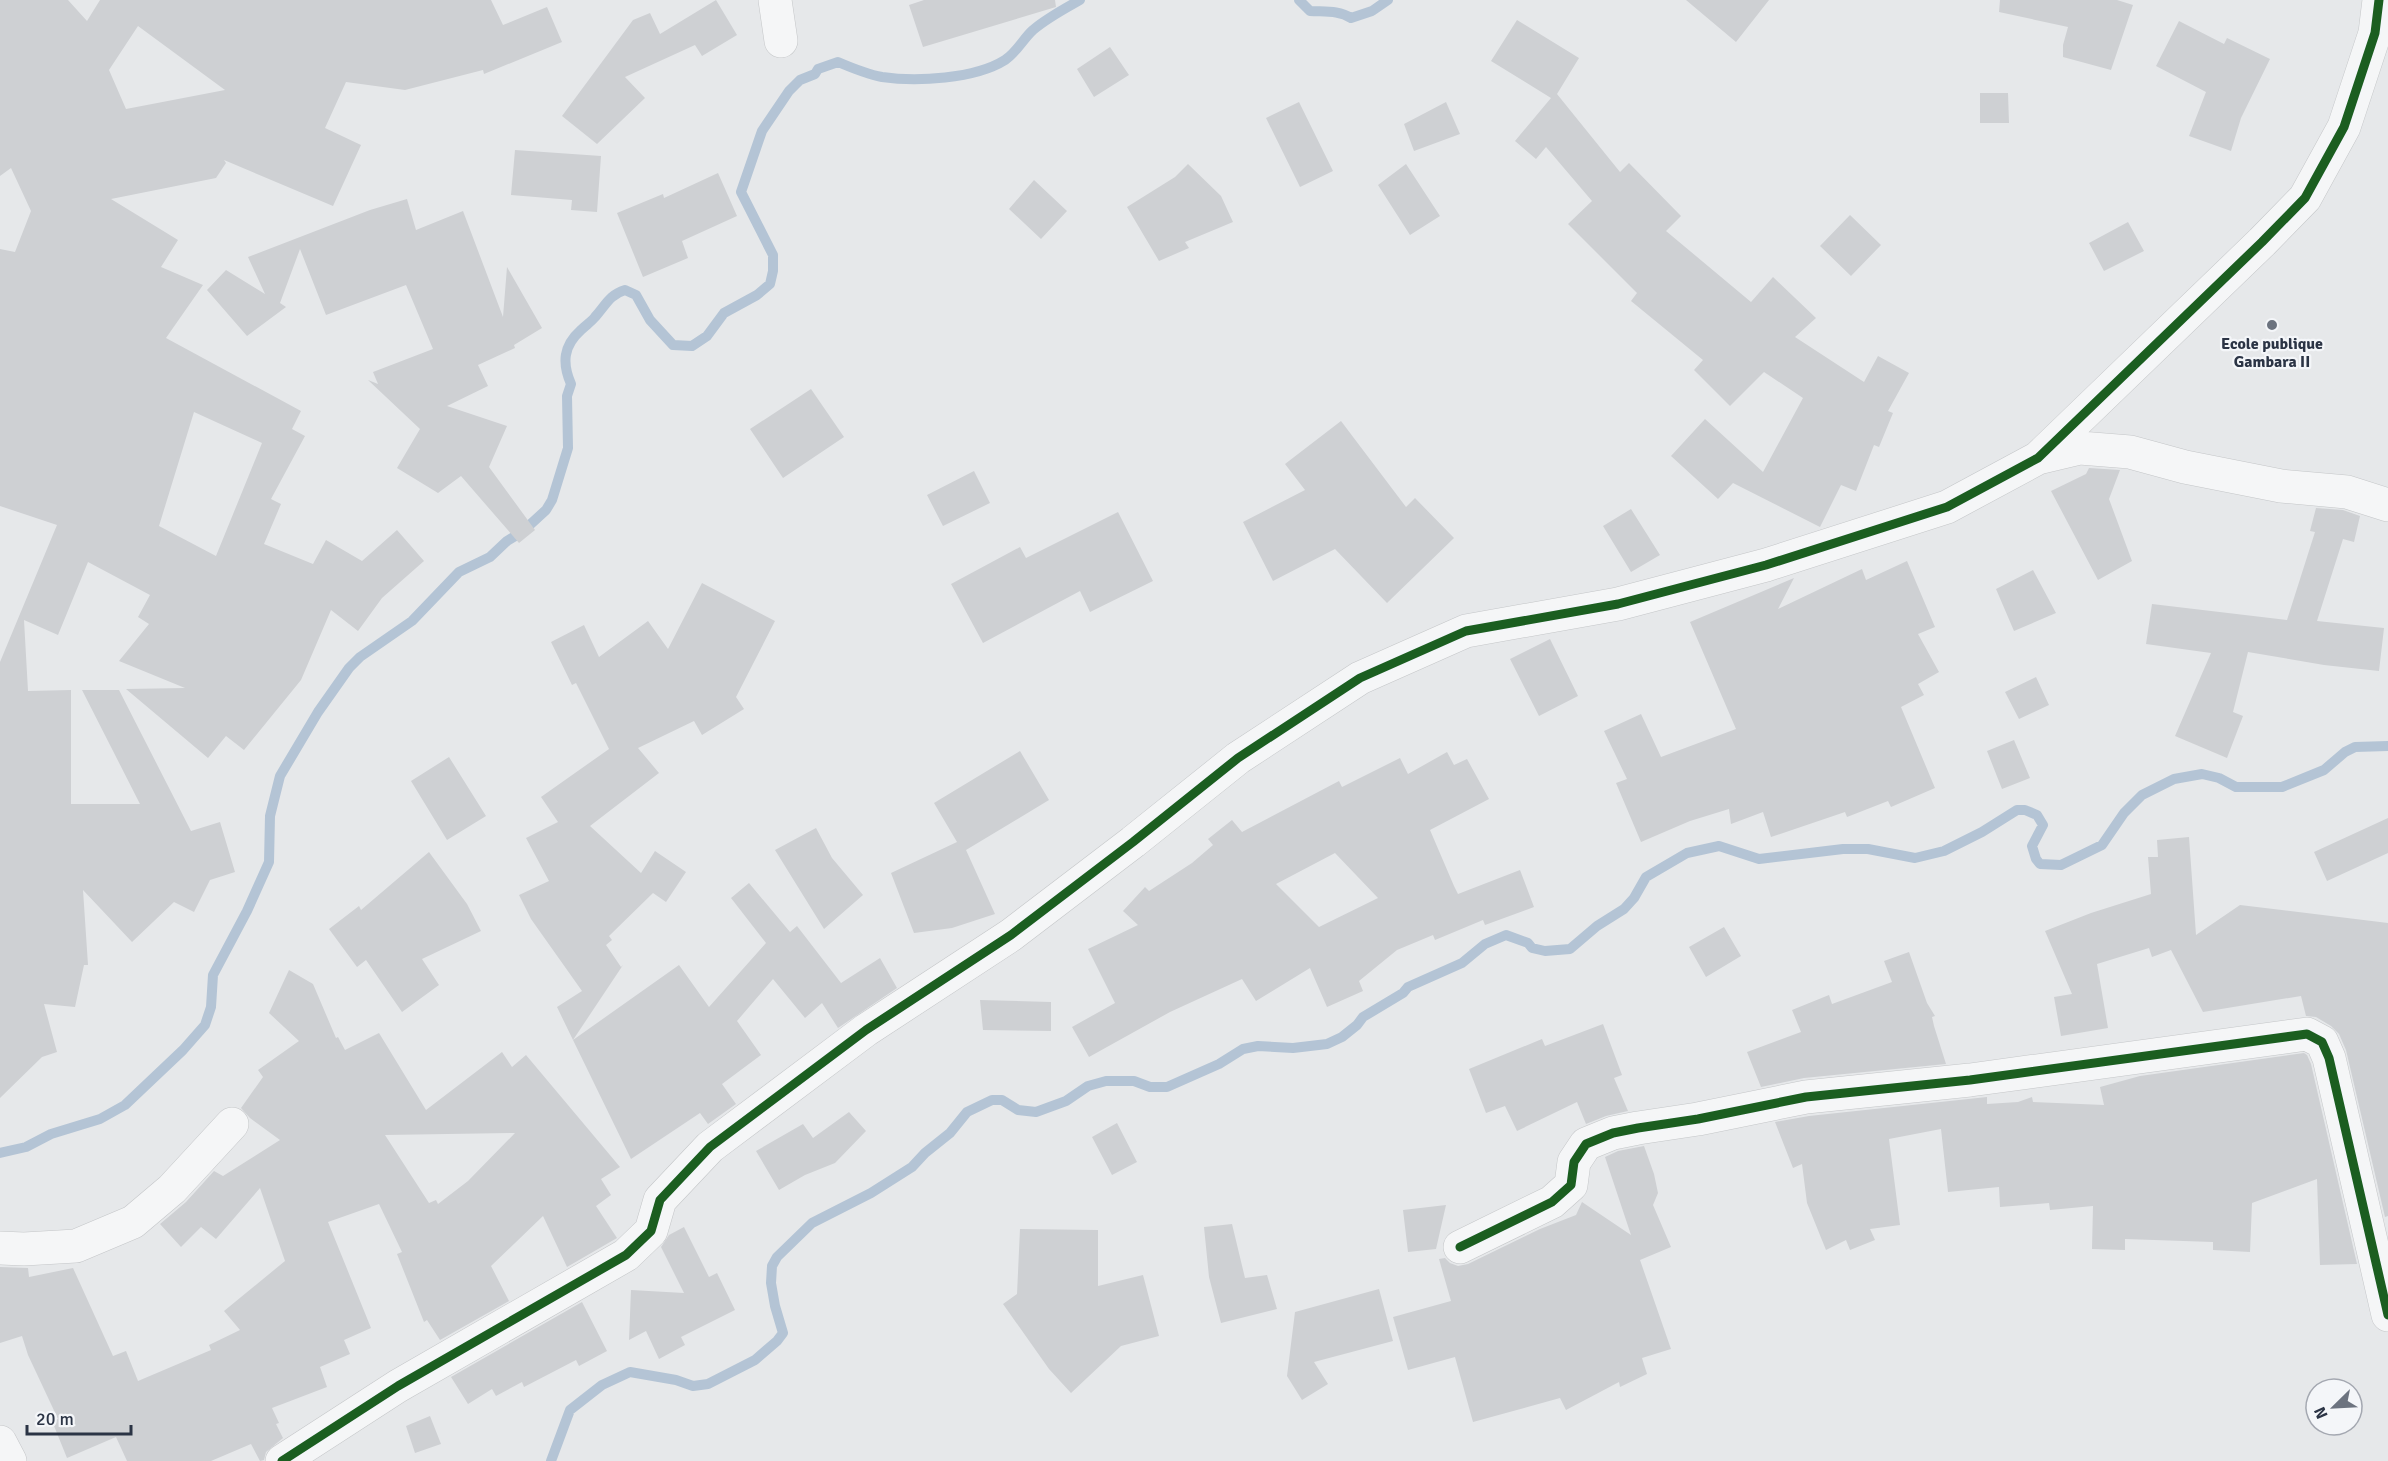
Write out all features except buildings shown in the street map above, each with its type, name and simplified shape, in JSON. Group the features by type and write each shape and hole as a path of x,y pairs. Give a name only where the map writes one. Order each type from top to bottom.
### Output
{"street":[{"path":"775,0 781,41"},
{"path":"2038,458 2262,242 2304,198 2344,127 2375,33 2379,0"},
{"path":"282,1461 398,1386 626,1255 651,1231 660,1200 710,1147 866,1030 1011,935 1238,758 1360,678 1466,631 1618,604 1766,564 1947,507 2038,458 2080,448 2130,452 2185,467 2281,486 2347,492 2388,505"},
{"path":"1460,1248 1552,1202 1571,1185 1574,1162 1586,1144 1613,1133 1806,1097 1970,1080 2307,1034 2322,1042 2329,1058 2388,1312"},
{"path":"0,1248 76,1246 133,1222 172,1188 232,1124"},
{"path":"0,1442 10,1461"}],"waterway":[{"path":"0,1153 26,1147 51,1134 100,1119 125,1105 183,1050 205,1025 211,1007 213,975 247,911 269,862 270,816 280,776 318,712 349,668 360,657 412,621 459,572 490,557 507,541 522,532 546,510 552,500 568,448 567,396 571,384 565,362 568,349 575,336 611,298 625,290 636,295 650,320 673,345 692,346 707,336 724,313 757,295 770,284 773,255 741,192 762,131 789,91 800,80 815,74 818,69 838,62 882,77 911,79 945,78 978,71 1005,60 1038,26 1080,0"},
{"path":"1299,0 1310,11 1336,13 1351,18 1372,11 1388,0"},
{"path":"551,1461 570,1410 602,1385 630,1372 676,1380 693,1386 708,1384 755,1360 783,1333 771,1283 772,1266 777,1257 812,1223 871,1193 912,1167 950,1133 967,1112 992,1100 1002,1100 1018,1110 1036,1112 1066,1101 1088,1086 1106,1081 1134,1081 1150,1087 1167,1087 1219,1064 1243,1049 1258,1046 1293,1048 1327,1044 1342,1037 1363,1017 1403,993 1408,987 1462,963 1485,944 1506,935 1528,943 1532,948 1545,951 1570,949 1597,926 1624,909 1634,898 1646,877 1687,853 1719,846 1759,859 1843,849 1868,849 1915,858 1944,851 1982,832 2017,810 2025,810 2037,815 2043,825 2032,846 2036,859 2040,864 2061,865 2102,845 2124,813 2142,795 2174,779 2202,774 2219,778 2236,787 2282,787 2324,770 2345,752 2355,747 2388,746"}],"cycle path":[{"path":"282,1461 398,1386 626,1255 651,1231 660,1200 710,1147 866,1030 1011,935 1238,758 1360,678 1466,631 1618,604 1766,565 1947,507 2038,458 2305,198 2344,127 2375,33 2379,0"},
{"path":"1460,1247 1552,1202 1571,1185 1574,1162 1586,1144 1613,1133 1698,1119 1806,1097 1970,1080 2307,1034 2322,1042 2329,1058 2388,1315"}],"place":[{"name":"Ecole publique Gambara II","path":"2272,325"}]}
